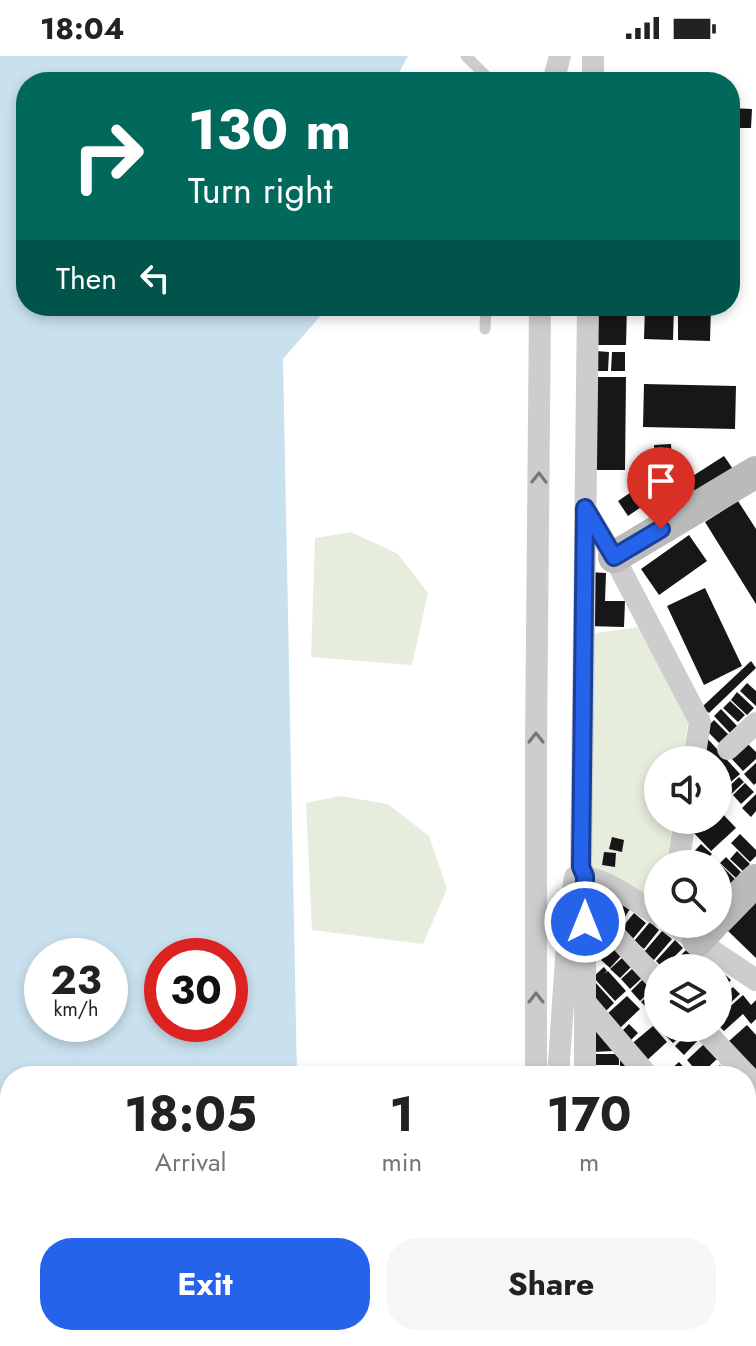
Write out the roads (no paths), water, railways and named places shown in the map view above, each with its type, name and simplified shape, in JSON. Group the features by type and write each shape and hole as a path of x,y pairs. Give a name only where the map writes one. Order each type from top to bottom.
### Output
{"street":[{"path":"536,1066 540,316"},
{"path":"585,1066 585,876 581,867 588,316"},
{"path":"614,557 756,472"},
{"path":"585,508 700,722 696,746"},
{"path":"732,746 755,727"},
{"path":"559,1066 569,915 575,877 585,876 600,881 644,907"},
{"path":"732,900 756,880"},
{"path":"585,922 616,936 644,966"},
{"path":"712,938 756,980"},
{"path":"585,1002 639,1066"},
{"path":"714,1042 735,1066"}],"lane":[{"path":"466,56 482,72"},
{"path":"485,329 486,316"}],"water":[{"path":"0,56 408,56 400,72 16,72 16,316 320,316 283,359 297,1066 0,1066"}]}
